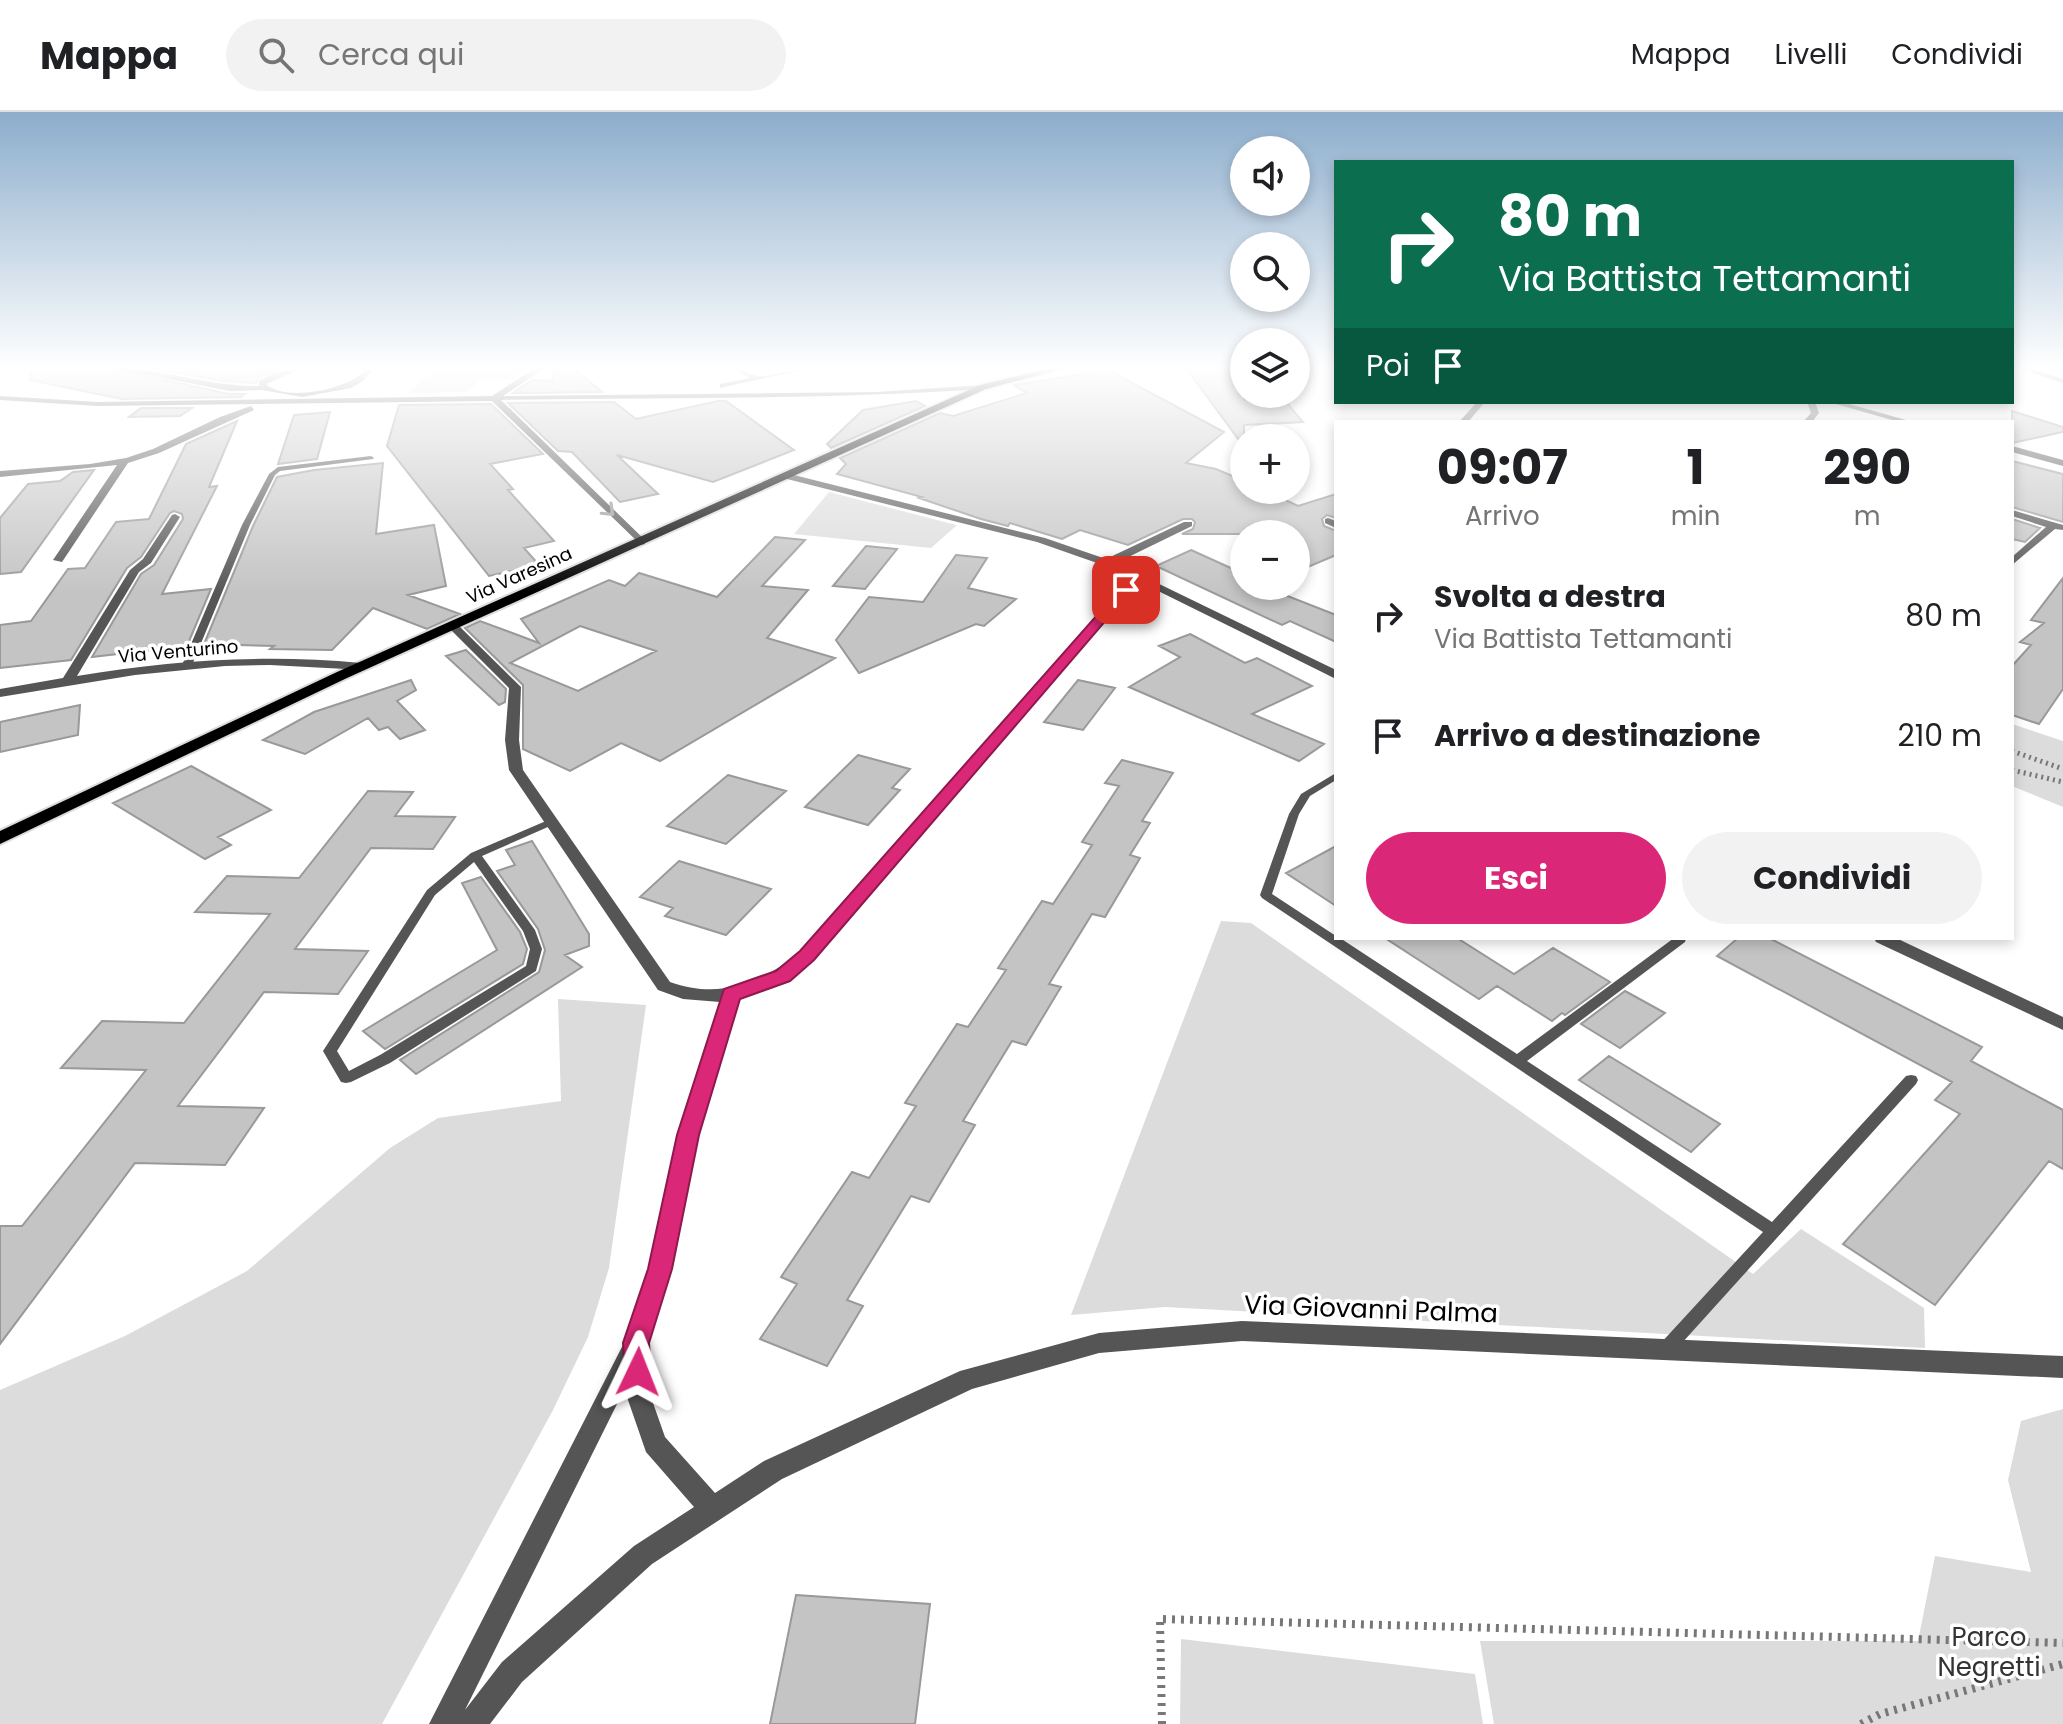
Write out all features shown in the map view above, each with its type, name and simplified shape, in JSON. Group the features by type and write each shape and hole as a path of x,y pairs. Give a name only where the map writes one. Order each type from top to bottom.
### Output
{"main road":[{"name":"Via Varesina","path":"0,838 361,667 859,443"}],"street":[{"path":"0,474 125,460 171,443"},
{"path":"540,443 641,542"},
{"path":"2014,450 2063,463"},
{"path":"58,560 125,460"},
{"path":"786,476 1041,540 1107,563 1334,674"},
{"path":"2014,514 2058,527"},
{"path":"68,681 135,570 147,561 175,517"},
{"path":"1107,563 1188,524"},
{"path":"2014,560 2058,527"},
{"path":"453,626 515,687 512,740 516,770 664,986 685,996 716,997 753,989 783,976 807,956 1126,590 1144,579"},
{"name":"Via Venturino","path":"0,693 187,665 300,662 361,667"},
{"path":"1886,940 2063,1024"},
{"path":"443,1724 636,1343 660,1269 688,1135 731,994"},
{"name":"Via Giovanni Palma","path":"472,1724 512,1672 643,1555 773,1470 968,1379 1099,1343 1242,1331 2063,1367"},
{"path":"636,1343 640,1400 655,1444 713,1510"}],"lane":[{"path":"187,665 246,525 272,474 278,469 371,458"},
{"path":"1334,777 1306,794 1294,814 1266,895 1774,1231"},
{"path":"475,855 529,930 536,949 532,968 385,1059 346,1078 330,1051 431,893 475,855 553,821"},
{"path":"1517,1061 1680,940"},
{"path":"1666,1349 1911,1080"}],"path":[{"path":"2014,752 2063,769"},
{"path":"2014,770 2063,782"},
{"path":"1162,1724 1160,1619 2063,1643"},
{"path":"1861,1724 2063,1664"}],"green space":[{"path":"829,492 956,526 931,548 794,534"},
{"path":"2014,725 2063,741 2063,807 2014,787"},
{"path":"1221,921 1251,923 1753,1274 1801,1229 1924,1308 1925,1348 1165,1307 1071,1315"},
{"path":"558,999 646,1005 609,1268 588,1337 553,1410 382,1724 0,1724 0,1390 125,1336 247,1271 390,1148 438,1118 561,1101"},
{"name":"Parco Negretti","path":"2063,1409 2063,1724 1494,1724 1480,1641 1918,1641 1935,1556 2031,1572 2008,1480 2021,1421"},
{"path":"1181,1639 1475,1674 1483,1724 1180,1724"}],"building":[{"path":"228,443 209,487 217,486 162,594 211,589 187,646 92,657 141,574 154,565 183,519 182,514 174,511 141,557 127,568 71,660 0,668 0,625 31,621 68,569 85,568 116,522 149,519 186,444"},
{"path":"285,443 321,443 317,459 278,464"},
{"path":"388,443 532,443 543,454 490,464 513,489 508,490 554,541 524,548 539,565 489,576"},
{"path":"550,443 785,443 794,450 713,482 617,455 658,494 620,502 572,452 558,451"},
{"path":"873,443 1210,443 1186,463 1230,475 1230,504 1298,506 1334,495 1334,517 1327,515 1322,519 1324,526 1334,530 1334,556 1310,566 1310,520 1230,520 1230,534 1182,534 1193,529 1195,522 1183,519 1128,545 1080,530 1062,539 1010,523 1008,526 981,519 919,498 922,497 837,474 846,464 840,458"},
{"path":"2014,462 2063,474 2063,522 2014,508"},
{"path":"383,463 376,534 434,525 446,586 408,595 460,614 427,629 373,608 332,650 204,644 277,477"},
{"path":"94,470 21,572 0,574 0,518 28,484 60,481 73,472"},
{"path":"2014,520 2040,528 2025,542 2014,539"},
{"path":"775,537 805,540 762,586 808,590 767,638 835,658 660,761 621,743 570,771 523,749 523,685 465,628 480,621 539,643 521,619 609,580 625,586 639,573 717,597","holes":["580,626 656,651 578,691 510,663"]},
{"path":"866,546 897,549 865,589 833,586"},
{"path":"1191,550 1230,568 1230,600 1298,600 1334,614 1334,641 1290,621 1282,625 1156,566"},
{"path":"956,555 987,558 968,588 1016,599 984,626 976,624 859,673 836,640 869,597 923,602"},
{"path":"2063,578 2063,689 2039,724 2014,716 2014,664 2031,645 2020,642 2044,623 2031,620"},
{"path":"1190,634 1245,663 1257,658 1312,686 1252,714 1324,744 1299,761 1129,687 1180,657 1159,646"},
{"path":"466,650 506,689 505,702 499,705 446,656"},
{"path":"411,680 416,690 397,701 425,730 400,739 388,727 379,730 368,718 305,754 263,740 314,712"},
{"path":"1078,680 1115,688 1083,730 1044,722"},
{"path":"80,705 78,735 0,752 0,722"},
{"path":"858,755 910,769 892,788 900,790 868,825 805,807"},
{"path":"1122,760 1173,773 1142,821 1150,823 1130,855 1140,858 1105,917 1092,914 1049,984 1061,987 1026,1045 1012,1041 963,1121 975,1125 929,1202 911,1196 847,1300 863,1306 827,1366 760,1339 797,1284 781,1277 852,1172 869,1178 916,1106 905,1103 957,1024 968,1027 1006,970 998,968 1042,901 1053,904 1092,845 1082,842 1119,786 1105,783"},
{"path":"191,766 271,810 218,837 231,845 205,859 113,803"},
{"path":"728,775 786,791 726,844 667,826"},
{"path":"368,791 413,792 395,816 455,817 433,849 371,848 295,949 368,951 338,994 264,992 178,1106 264,1108 225,1165 135,1163 0,1344 0,1226 22,1226 146,1070 61,1068 102,1021 184,1023 270,914 195,912 227,876 299,878"},
{"path":"532,841 589,934 589,946 565,955 582,967 416,1074 400,1060 539,972 545,950 538,929 497,871 515,865 506,850"},
{"path":"1334,847 1334,905 1286,873"},
{"path":"679,861 771,889 726,935 665,916 673,908 640,897"},
{"path":"481,877 520,932 527,949 523,964 385,1049 363,1031 497,950 462,883"},
{"path":"1388,940 1460,940 1514,974 1553,948 1610,982 1552,1021 1497,986 1479,999"},
{"path":"1736,940 1773,940 1982,1047 1971,1061 2063,1110 2063,1169 2049,1161 1935,1305 1843,1244 1960,1114 1935,1100 1952,1082 1717,956"},
{"path":"1625,991 1665,1013 1620,1048 1581,1024"},
{"path":"1609,1056 1720,1124 1691,1152 1579,1080"},
{"path":"796,1595 930,1604 915,1724 770,1724"}],"route":[{"path":"638,1372 636,1343 660,1269 688,1135 731,994 753,989 783,976 807,956 1126,590"}]}
